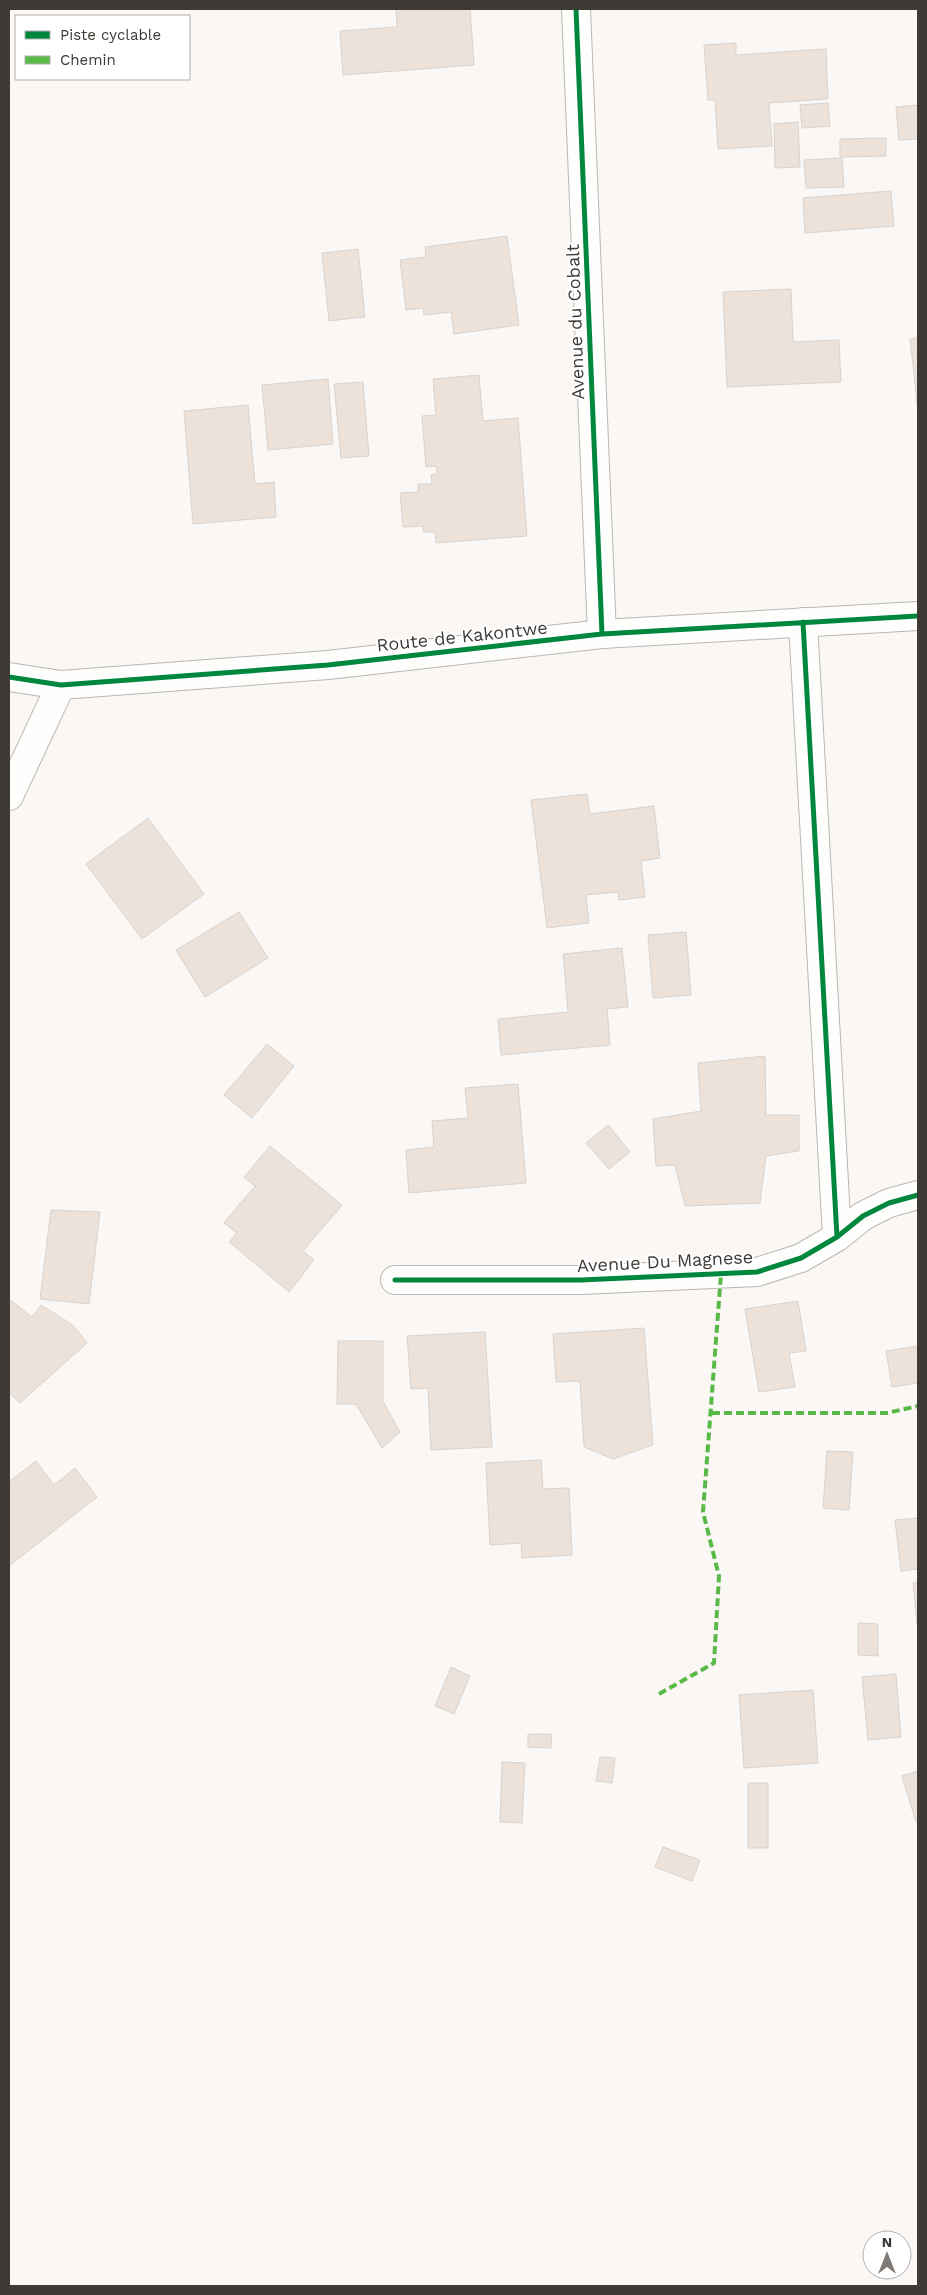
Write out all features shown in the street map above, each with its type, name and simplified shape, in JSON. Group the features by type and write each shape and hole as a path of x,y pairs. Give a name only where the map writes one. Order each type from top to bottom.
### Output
{"street":[{"name":"Avenue du Cobalt","path":"576,9 602,634"},
{"name":"Route de Kakontwe","path":"9,677 61,685 328,665 602,634 918,616"},
{"path":"803,622 837,1237"},
{"path":"9,796 61,685"},
{"name":"Avenue Du Magnese","path":"395,1280 581,1280 757,1272 800,1258 837,1237 863,1216 889,1203 918,1195"}],"building":[{"path":"396,9 470,9 474,65 343,75 340,31 397,27"},
{"path":"736,43 736,55 826,49 828,99 769,103 772,146 718,149 715,100 708,100 704,45"},
{"path":"828,103 830,126 802,128 800,105"},
{"path":"918,105 918,139 899,140 896,107"},
{"path":"798,122 800,167 775,168 774,124"},
{"path":"886,138 886,156 840,157 840,139"},
{"path":"842,158 844,187 806,188 804,160"},
{"path":"891,191 894,226 805,233 803,198"},
{"path":"507,236 519,325 454,334 451,312 424,315 423,308 406,310 400,260 426,257 425,247"},
{"path":"358,249 365,317 329,321 322,253"},
{"path":"791,289 793,342 839,340 841,382 727,387 723,292"},
{"path":"918,338 918,382 915,383 910,339"},
{"path":"479,375 483,421 518,418 527,536 436,543 435,532 423,532 423,526 403,527 400,493 418,492 418,484 432,484 431,475 437,474 436,466 426,467 422,416 436,415 433,379"},
{"path":"328,379 333,444 268,450 262,385"},
{"path":"363,382 369,456 341,458 334,384"},
{"path":"918,382 918,415 915,383"},
{"path":"248,405 255,484 274,482 276,517 193,524 184,411"},
{"path":"587,794 590,814 654,806 660,858 641,861 645,897 619,900 618,892 586,895 589,923 547,928 531,800"},
{"path":"148,818 204,894 142,939 86,864"},
{"path":"239,912 268,958 205,997 176,950"},
{"path":"686,932 691,995 653,998 648,935"},
{"path":"622,948 628,1007 607,1009 610,1045 501,1055 498,1019 568,1012 563,954"},
{"path":"267,1044 294,1066 252,1118 224,1095"},
{"path":"765,1056 766,1115 799,1115 799,1151 766,1156 760,1203 685,1206 675,1165 656,1166 653,1119 701,1111 698,1063"},
{"path":"518,1084 526,1183 409,1193 406,1150 434,1147 432,1121 468,1118 465,1088"},
{"path":"608,1125 630,1152 609,1169 586,1143"},
{"path":"270,1146 342,1205 303,1251 314,1260 289,1292 229,1242 237,1233 224,1223 255,1186 244,1177"},
{"path":"51,1210 100,1212 89,1304 40,1299"},
{"path":"9,1299 32,1317 41,1305 73,1325 87,1343 20,1403 9,1393"},
{"path":"798,1301 806,1351 789,1353 795,1387 759,1392 745,1309"},
{"path":"644,1328 653,1445 613,1459 584,1447 580,1381 556,1382 553,1334"},
{"path":"485,1332 492,1447 431,1450 428,1388 411,1389 407,1336"},
{"path":"338,1341 383,1341 383,1401 400,1432 382,1448 356,1404 337,1404"},
{"path":"918,1346 918,1383 892,1387 886,1351"},
{"path":"827,1451 853,1452 849,1510 823,1508"},
{"path":"541,1460 543,1489 569,1488 572,1555 522,1558 521,1543 490,1545 486,1463"},
{"path":"36,1461 54,1485 75,1468 97,1497 9,1566 9,1482"},
{"path":"918,1518 918,1569 901,1571 895,1520"},
{"path":"918,1582 918,1624 917,1624 913,1583"},
{"path":"858,1623 878,1624 878,1656 858,1655"},
{"path":"451,1667 470,1676 454,1714 435,1706"},
{"path":"896,1674 901,1737 868,1740 862,1677"},
{"path":"813,1690 818,1763 744,1768 739,1695"},
{"path":"528,1734 552,1734 551,1748 528,1747"},
{"path":"600,1757 615,1758 612,1783 596,1781"},
{"path":"502,1762 525,1763 522,1823 500,1822"},
{"path":"918,1771 918,1821 916,1822 902,1776"},
{"path":"748,1783 768,1783 768,1848 748,1848"},
{"path":"663,1847 700,1860 692,1881 655,1867"}],"marked path":[{"path":"659,1694 714,1663 719,1576 703,1512 721,1274"},
{"path":"712,1413 887,1413 918,1406"}],"cycle path":[{"path":"576,9 602,634"},
{"path":"9,677 61,685 328,665 602,634 918,616"},
{"path":"803,622 837,1237"},
{"path":"395,1280 581,1280 757,1272 801,1258 837,1237 863,1216 889,1203 918,1195"}]}
